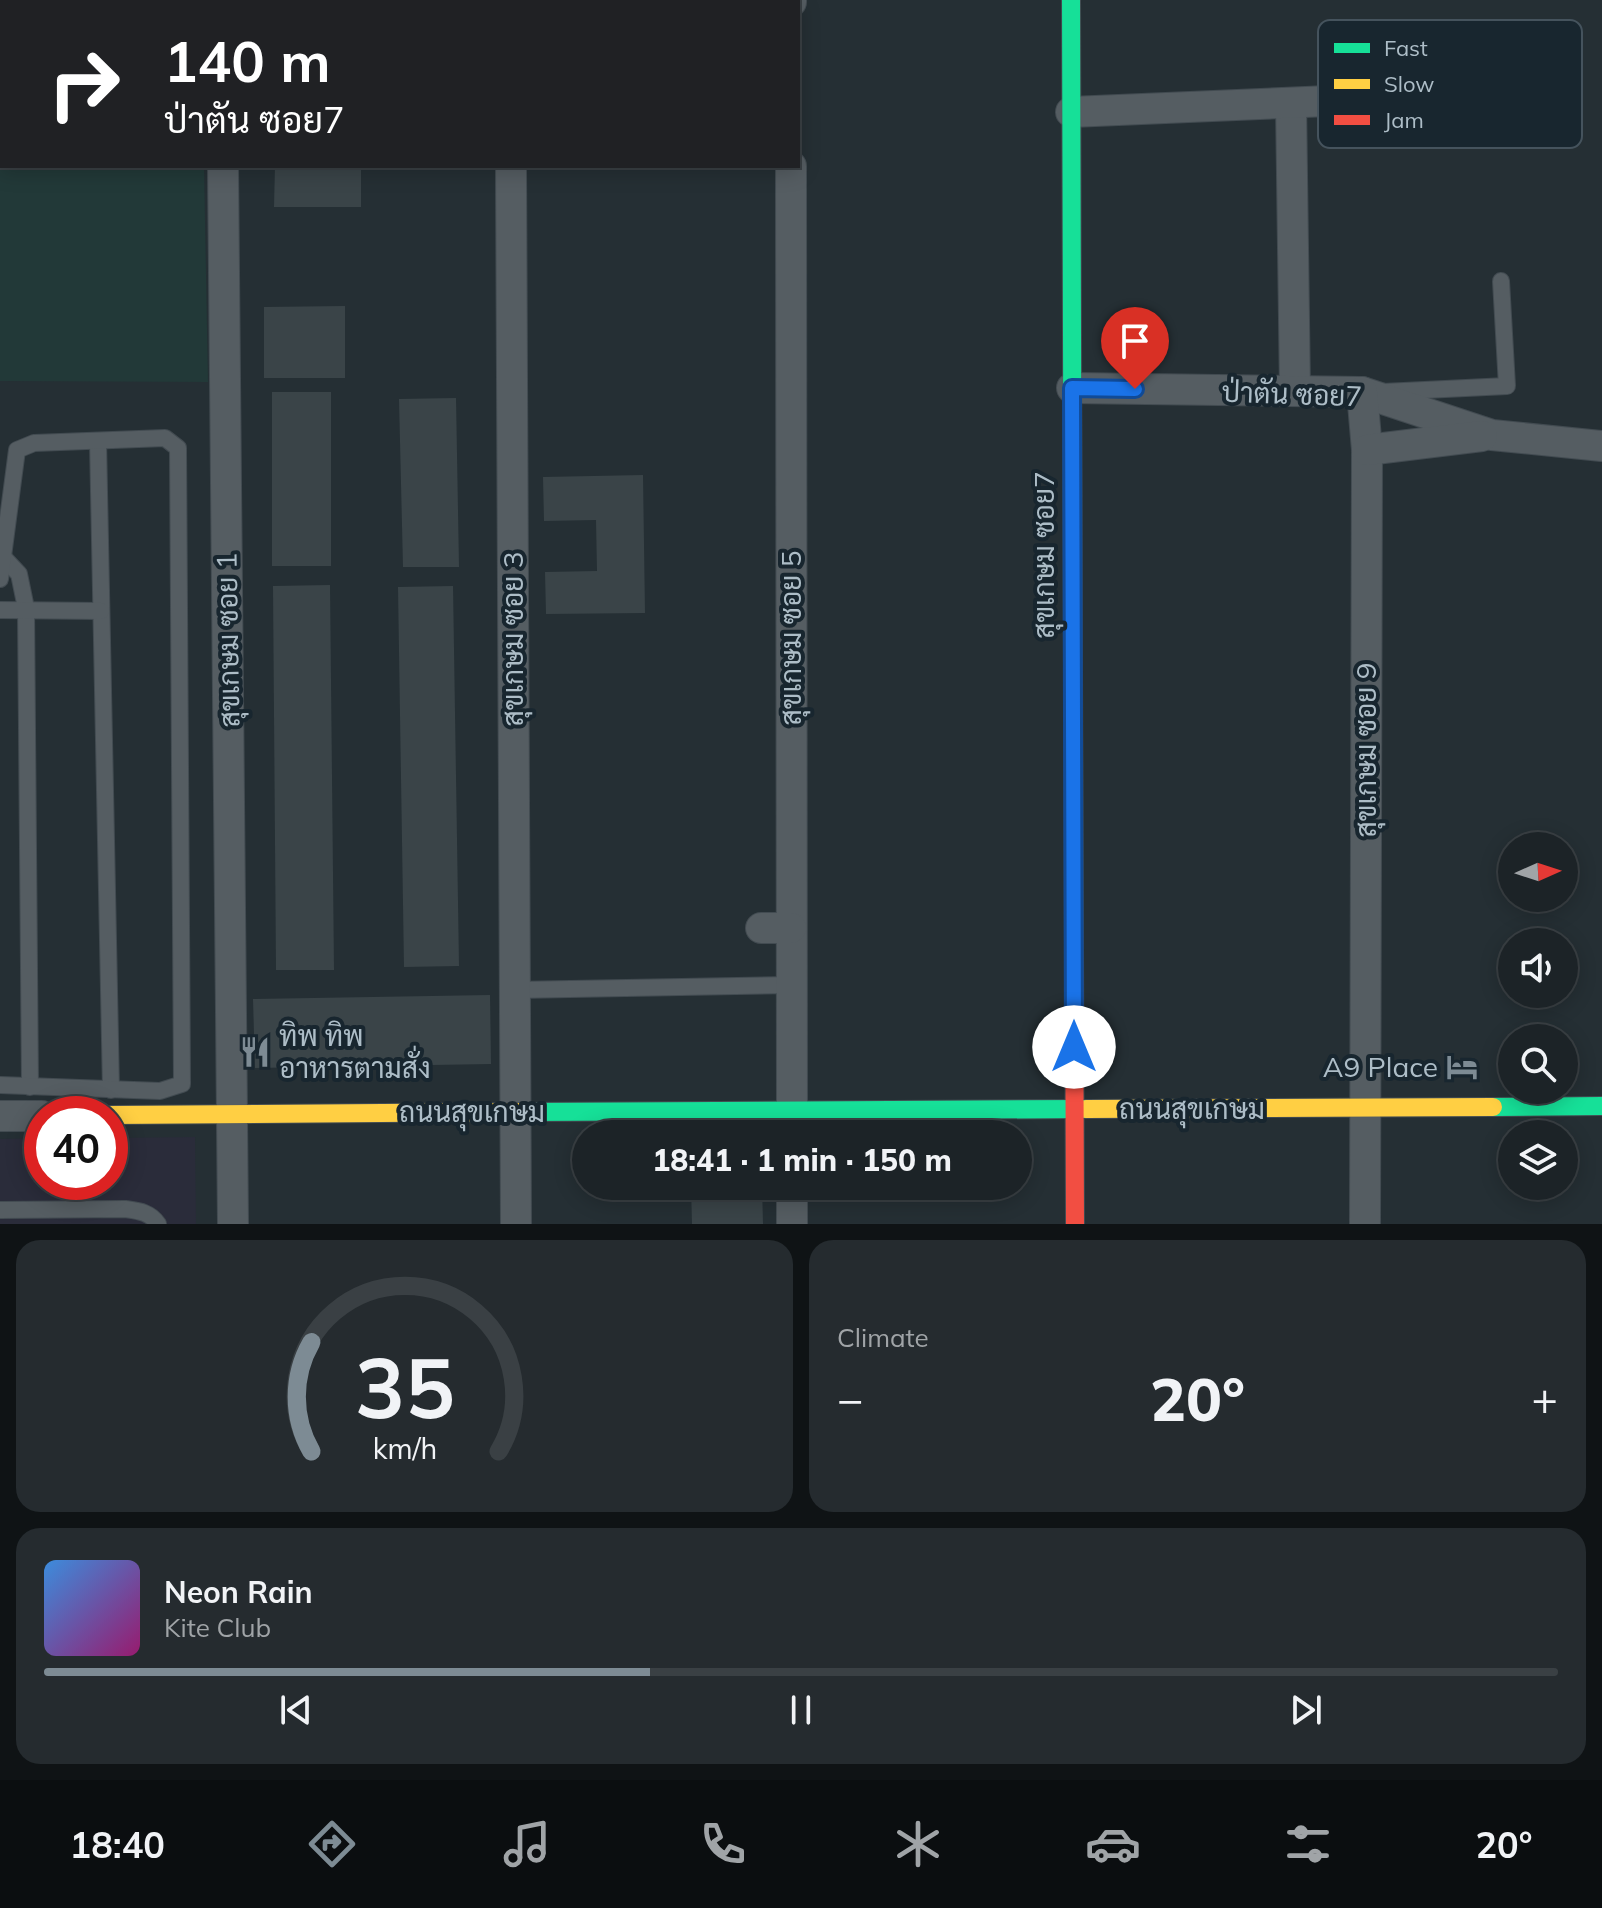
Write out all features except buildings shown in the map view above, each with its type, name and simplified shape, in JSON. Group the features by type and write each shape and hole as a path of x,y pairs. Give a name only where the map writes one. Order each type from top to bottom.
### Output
{"street":[{"name":"สุขเกษม ซอย7","path":"1071,0 1075,1224"},
{"path":"1071,112 1318,102"},
{"path":"1291,103 1295,391"},
{"name":"สุขเกษม ซอย 1","path":"223,168 233,1224"},
{"name":"สุขเกษม ซอย 3","path":"511,168 516,1224"},
{"name":"สุขเกษม ซอย 5","path":"791,168 792,1120"},
{"name":"ป่าตัน ซอย7","path":"1072,388 1362,392 1492,435 1602,446"},
{"name":"สุขเกษม ซอย 9","path":"1362,392 1367,450 1365,1224"},
{"path":"1367,450 1492,435"},
{"path":"761,928 791,928"},
{"name":"ถนนสุขเกษม","path":"835,1120 1074,1109 1602,1106"},
{"name":"ถนนสุขเกษม","path":"128,1115 516,1112 737,1120"},
{"path":"0,1116 24,1116"},
{"path":"792,1200 792,1224"}],"lane":[{"path":"1362,392 1507,386 1501,281"},
{"path":"0,579 17,450 34,443 165,438 178,448 182,1084 160,1091 0,1085"},
{"path":"98,441 111,1090"},
{"path":"4,558 19,574 26,608 30,1087"},
{"path":"0,610 101,611"},
{"path":"515,990 792,985"},
{"path":"0,1210 125,1209 142,1211 158,1224"}],"shaded area":[{"path":"195,1137 196,1224 0,1224 0,1139 24,1138 24,1200 128,1200 128,1138"}],"green space":[{"path":"0,168 204,168 208,382 0,381"}],"traffic: fast":[{"path":"1071,0 1073,669"},
{"path":"1493,1107 1602,1106"},
{"path":"526,1112 1086,1109"}],"traffic: slow":[{"path":"1086,1109 1493,1107"},
{"path":"128,1115 526,1112"}],"traffic: jam":[{"path":"1073,669 1075,1224"}],"place":[{"name":"ทิพ ทิพ อาหารตามสั่ง","path":"255,1052"},
{"name":"A9 Place","path":"1462,1067"}],"route":[{"path":"1074,1047 1072,388 1135,389"}]}
